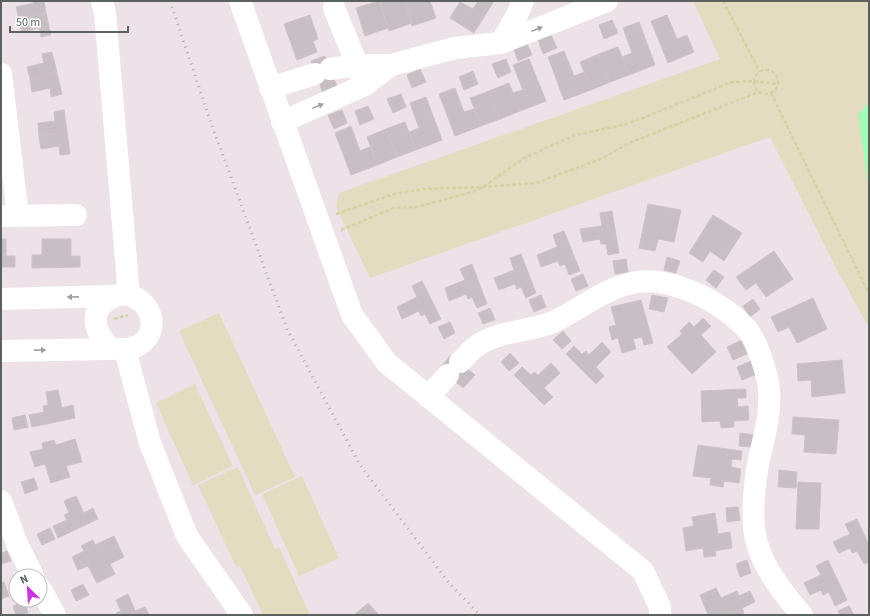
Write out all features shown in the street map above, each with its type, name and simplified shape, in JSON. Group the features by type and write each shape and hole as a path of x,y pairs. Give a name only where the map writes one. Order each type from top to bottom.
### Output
{"street":[{"path":"102,1 106,13 121,296"},
{"path":"240,1 352,315 387,363 643,571 660,606 660,615"},
{"path":"501,43 523,1"},
{"path":"270,88 323,71 358,64 391,65 455,48 501,43 594,3"},
{"path":"334,8 358,64 365,85"},
{"path":"282,122 365,85 391,65"},
{"path":"1,74 10,216 76,215"},
{"path":"428,397 477,345 495,336 552,322 609,290 633,283 659,282 685,288 725,310 746,328 766,373 769,392 768,423 759,461 754,492 754,529 761,555 776,583 802,615"},
{"path":"121,296 101,307 96,321 97,332 118,350 150,443 187,536 242,615"},
{"path":"1,299 121,296 140,299 147,306 151,315 152,325 149,334 143,342 135,347 118,350 1,351"},
{"path":"1,500 17,544 30,568"},
{"path":"48,602 55,615"}],"path":[{"path":"722,1 760,72"},
{"path":"754,81 760,72"},
{"path":"334,215 394,194 424,189 536,183 603,158 629,144 759,92 763,94 770,93 776,88 776,77 771,72 760,72"},
{"path":"754,81 759,92"},
{"path":"340,231 394,208 430,204 483,187 524,158 575,135 623,125 732,82 754,81 777,84"},
{"path":"770,93 869,294"}],"shaded area":[{"path":"693,1 869,1 869,328 835,266 770,137 370,278 336,207 339,193 720,59"},
{"path":"869,102 869,190 858,115"},
{"path":"219,313 295,477 255,495 179,331"},
{"path":"195,384 233,466 193,485 156,403"},
{"path":"238,467 275,549 279,547 310,615 263,615 240,566 236,567 198,485"},
{"path":"302,476 339,558 299,576 262,494"}],"building":[{"path":"33,1 44,1 46,13 19,19 16,7 34,3"},
{"path":"379,1 388,28 365,36 356,8"},
{"path":"387,1 405,1 412,23 389,31 380,3"},
{"path":"405,1 430,1 436,18 412,26"},
{"path":"478,1 494,1 474,33 450,18 460,2 473,9"},
{"path":"46,13 51,35 41,37 39,28 22,32 19,19"},
{"path":"310,15 318,39 313,41 317,52 297,60 284,24"},
{"path":"667,15 677,39 687,35 694,52 668,63 651,21"},
{"path":"612,20 618,33 604,39 599,25"},
{"path":"639,22 655,65 629,75 622,57 632,53 623,28"},
{"path":"551,35 557,48 543,54 538,40"},
{"path":"526,42 532,55 518,61 513,47"},
{"path":"618,47 629,75 610,82 599,54"},
{"path":"564,51 574,76 584,72 591,90 564,100 548,57"},
{"path":"52,52 57,73 30,79 27,67 44,63 42,54"},
{"path":"599,54 610,82 591,90 580,62"},
{"path":"325,56 339,91 324,96 311,61"},
{"path":"506,59 511,72 498,78 492,64"},
{"path":"529,59 546,101 520,111 513,93 523,90 513,65"},
{"path":"420,69 426,82 412,88 407,75"},
{"path":"473,71 478,84 464,90 459,77"},
{"path":"57,73 62,94 51,97 50,88 32,92 30,79"},
{"path":"509,83 520,111 500,119 489,91"},
{"path":"455,88 464,112 474,109 481,126 455,136 439,94"},
{"path":"489,91 500,119 481,126 470,98"},
{"path":"401,94 406,107 393,113 387,99"},
{"path":"426,97 442,140 416,150 409,132 419,128 410,103"},
{"path":"368,106 374,119 360,125 355,111"},
{"path":"64,110 67,132 39,136 38,123 55,121 54,112"},
{"path":"342,110 347,123 334,129 328,115"},
{"path":"405,122 416,150 397,157 386,129"},
{"path":"351,126 360,151 370,147 377,165 351,175 335,133"},
{"path":"386,129 397,157 377,165 367,137"},
{"path":"67,132 70,154 60,155 59,146 41,149 39,136"},
{"path":"648,204 681,210 674,242 658,239 655,251 639,248"},
{"path":"612,211 619,253 608,255 606,244 601,244 600,239 583,242 580,229 602,226 600,213"},
{"path":"713,215 742,233 724,261 710,251 703,262 689,253"},
{"path":"564,231 580,271 569,275 565,264 560,266 558,261 541,267 537,255 557,247 553,235"},
{"path":"1,239 6,239 6,256 15,256 15,267 1,267"},
{"path":"42,239 71,239 71,256 80,256 80,267 32,268 32,255 42,255"},
{"path":"774,251 793,279 766,297 756,283 746,290 736,277"},
{"path":"521,254 536,293 526,298 521,287 517,289 515,284 499,290 494,278 514,270 510,258"},
{"path":"667,257 680,261 676,273 664,270"},
{"path":"626,259 628,272 615,274 613,261"},
{"path":"472,264 487,304 477,308 472,297 468,299 466,294 449,301 445,288 465,280 460,269"},
{"path":"714,270 724,277 716,288 706,280"},
{"path":"583,274 588,286 576,291 571,279"},
{"path":"422,281 441,319 430,324 425,314 421,316 419,311 402,319 397,307 417,297 412,286"},
{"path":"541,295 546,307 534,312 529,300"},
{"path":"652,295 668,298 664,312 649,309"},
{"path":"813,298 827,329 797,343 789,327 778,332 771,317"},
{"path":"753,299 760,309 750,317 743,306"},
{"path":"641,300 653,343 644,345 642,337 633,339 636,349 622,353 618,338 612,340 609,327 616,325 611,307"},
{"path":"490,308 495,320 483,324 478,313"},
{"path":"703,318 711,326 701,335 716,352 692,374 667,347 682,334 680,331 689,322 694,327"},
{"path":"450,322 455,333 444,339 438,327"},
{"path":"563,331 571,341 562,349 553,340"},
{"path":"742,340 747,354 733,360 727,347"},
{"path":"602,342 611,352 596,367 604,376 596,384 566,354 574,346 582,354 586,351 589,355"},
{"path":"510,353 519,363 509,371 501,362"},
{"path":"451,355 475,375 463,388 440,368"},
{"path":"842,360 845,393 812,397 811,380 798,381 797,364"},
{"path":"751,361 757,374 742,380 737,367"},
{"path":"551,363 560,373 544,388 553,397 544,405 514,375 522,367 531,375 534,372 538,375"},
{"path":"746,389 746,398 737,398 738,407 748,406 749,420 734,421 734,427 721,428 720,421 702,422 701,391"},
{"path":"58,390 62,408 73,405 75,418 32,427 29,415 44,412 43,406 48,405 46,392"},
{"path":"25,415 28,427 14,430 12,418"},
{"path":"793,417 839,420 836,454 804,452 805,435 792,434"},
{"path":"740,433 754,435 752,447 739,446"},
{"path":"75,439 82,462 66,466 70,477 51,483 45,464 35,467 30,452 43,449 42,443 54,440 56,445"},
{"path":"698,445 742,451 741,460 732,459 731,467 741,469 739,483 724,481 723,487 710,485 711,478 693,476"},
{"path":"779,470 797,472 796,488 778,487"},
{"path":"34,478 38,489 25,494 21,482"},
{"path":"798,482 821,483 819,529 796,529"},
{"path":"76,496 84,513 93,508 98,519 58,538 53,526 67,520 64,515 69,513 64,501"},
{"path":"738,507 740,520 727,522 726,508"},
{"path":"715,513 718,534 730,532 732,548 715,551 716,556 704,557 703,548 686,551 683,528 694,526 692,517"},
{"path":"857,519 869,545 869,562 864,564 857,551 852,553 850,548 839,553 833,542 850,534 845,524"},
{"path":"50,528 55,539 42,545 37,534"},
{"path":"114,536 124,557 110,564 115,574 97,583 88,566 78,570 72,557 84,551 81,546 93,540 95,545"},
{"path":"7,551 11,561 1,564 1,553"},
{"path":"747,560 751,573 740,577 736,564"},
{"path":"828,560 847,600 835,606 829,592 823,595 821,590 810,595 804,583 821,575 816,566"},
{"path":"4,582 8,596 1,599 1,583"},
{"path":"83,584 89,595 76,601 71,590"},
{"path":"716,588 721,598 737,591 739,596 750,591 755,602 742,608 744,613 740,615 732,615 731,613 726,615 708,615 700,595"},
{"path":"128,594 135,611 145,607 149,615 117,615 116,613 121,611 116,600"},
{"path":"368,603 379,615 354,615"},
{"path":"849,606 854,615 840,615 838,611"},
{"path":"14,608 27,608 28,613 16,615"}],"railway":[{"path":"170,1 211,123 287,329 360,465 449,583 480,615"}]}
